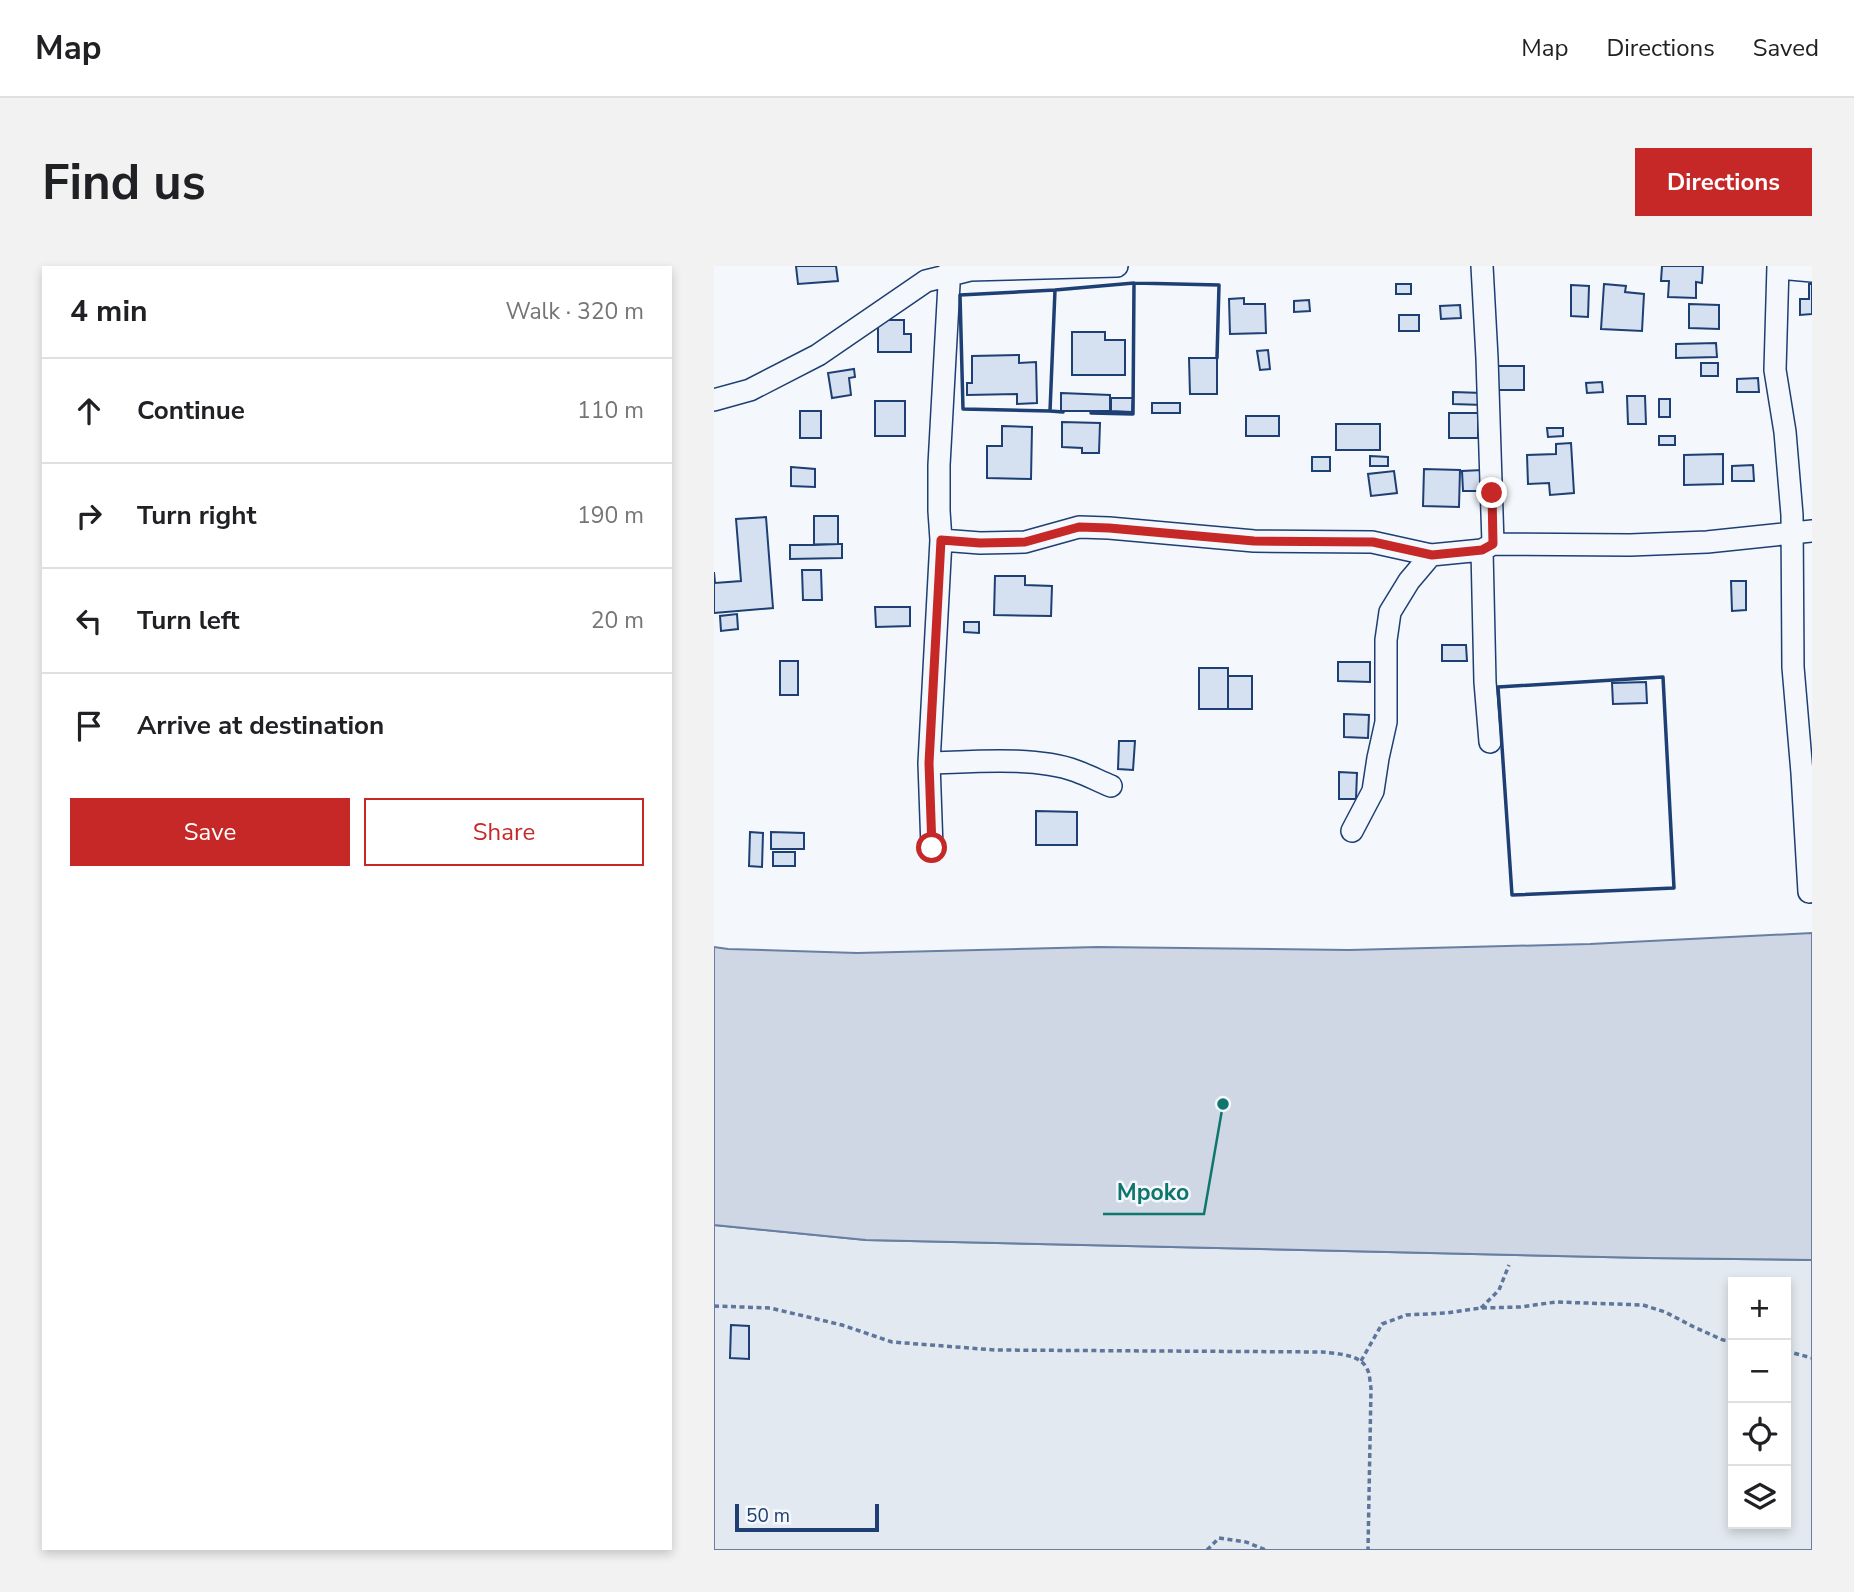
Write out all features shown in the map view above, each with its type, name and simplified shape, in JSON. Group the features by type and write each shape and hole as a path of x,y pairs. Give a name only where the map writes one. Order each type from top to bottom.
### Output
{"street":[{"path":"716,397 750,390 818,355 926,281 950,270 1117,266"},
{"path":"1482,266 1487,358 1488,547 1483,630 1489,742"},
{"path":"1809,892 1793,667 1802,532 1775,370 1778,267 1812,271"},
{"path":"932,848 929,763 941,540 939,466 950,270"},
{"path":"941,540 1025,542 1079,527 1099,527 1254,541 1373,542 1432,555 1488,547 1707,542 1802,532"},
{"path":"1352,831 1373,791 1387,722 1387,640 1390,612 1409,581 1432,555"},
{"path":"929,763 1017,762 1050,765 1074,771 1111,786"}],"path":[{"path":"1481,1308 1499,1290 1509,1265"},
{"path":"1361,1362 1382,1324 1406,1315 1446,1314 1481,1308 1520,1307 1556,1302 1643,1305 1728,1340"},
{"path":"714,1306 770,1308 842,1325 892,1342 948,1348 1323,1352 1349,1355 1368,1369 1371,1388 1368,1550"},
{"path":"1791,1352 1812,1358"},
{"path":"1207,1550 1219,1538 1247,1542 1266,1550"}],"shaded area":[{"path":"1812,933 1812,1260 866,1240 714,1225 714,947 857,953 1098,947 1349,950 1590,944"},
{"path":"714,1225 866,1240 1812,1260 1812,1550 714,1550"}],"building":[{"path":"796,266 836,266 838,281 798,284"},
{"path":"1662,266 1703,266 1702,283 1696,282 1696,298 1668,297 1669,281 1661,281"},
{"path":"1396,284 1411,284 1411,294 1396,294"},
{"path":"1604,284 1626,286 1625,292 1644,294 1642,331 1601,329"},
{"path":"1809,284 1812,284 1812,314 1800,315 1800,299 1809,299"},
{"path":"1571,285 1589,286 1588,317 1571,316"},
{"path":"1244,298 1244,304 1265,304 1266,333 1230,334 1229,299"},
{"path":"1309,300 1310,311 1294,312 1294,301"},
{"path":"1689,304 1719,305 1719,329 1689,328"},
{"path":"1460,305 1461,318 1441,319 1440,306"},
{"path":"1399,315 1419,315 1419,331 1399,331"},
{"path":"878,320 904,320 904,334 911,334 911,352 878,352"},
{"path":"1072,332 1105,332 1105,340 1125,340 1125,375 1072,375"},
{"path":"1716,343 1717,357 1676,358 1676,344"},
{"path":"1268,350 1270,369 1260,370 1257,351"},
{"path":"1019,355 1019,363 1036,362 1037,403 1017,404 1017,394 967,395 967,383 972,383 972,356"},
{"path":"1189,358 1217,358 1217,394 1190,394"},
{"path":"1701,363 1718,363 1718,376 1701,376"},
{"path":"1497,366 1524,366 1524,390 1497,390"},
{"path":"854,369 855,377 849,378 851,395 832,398 828,373"},
{"path":"1758,378 1759,392 1737,392 1737,379"},
{"path":"1602,382 1603,392 1587,393 1586,383"},
{"path":"1453,392 1483,393 1483,405 1453,404"},
{"path":"1061,393 1110,395 1110,411 1061,411"},
{"path":"1627,396 1645,396 1646,424 1628,424"},
{"path":"1111,398 1133,398 1132,412 1111,411"},
{"path":"1659,399 1670,399 1670,417 1659,417"},
{"path":"875,401 905,401 905,436 875,436"},
{"path":"1152,403 1180,403 1180,413 1152,413"},
{"path":"800,411 821,411 821,438 800,438"},
{"path":"1449,413 1478,413 1478,438 1449,438"},
{"path":"1246,416 1279,416 1279,436 1246,436"},
{"path":"1062,422 1100,423 1099,453 1082,453 1082,448 1062,447"},
{"path":"1336,424 1380,424 1380,450 1336,450"},
{"path":"1002,426 1032,427 1031,479 987,478 987,446 1002,446"},
{"path":"1547,428 1563,428 1563,436 1548,437"},
{"path":"1659,436 1675,436 1675,445 1659,445"},
{"path":"1571,443 1574,493 1550,495 1549,483 1528,484 1527,455 1556,454 1556,444"},
{"path":"1723,454 1723,484 1684,485 1684,455"},
{"path":"1370,456 1388,457 1388,466 1370,466"},
{"path":"1312,457 1330,457 1330,471 1312,471"},
{"path":"1753,465 1754,481 1732,481 1732,466"},
{"path":"791,467 815,469 815,487 791,486"},
{"path":"1424,469 1460,470 1459,507 1423,506"},
{"path":"1482,470 1483,491 1463,491 1462,471"},
{"path":"1394,471 1397,493 1371,496 1368,474"},
{"path":"814,516 838,516 838,544 814,545"},
{"path":"766,517 773,608 714,613 714,572 715,583 741,581 736,519"},
{"path":"842,544 842,558 790,559 790,545"},
{"path":"802,570 821,570 822,600 803,600"},
{"path":"995,576 1025,576 1025,585 1052,586 1051,616 994,615"},
{"path":"1731,581 1746,581 1746,610 1732,611"},
{"path":"875,607 910,607 910,626 876,627"},
{"path":"737,614 738,629 721,631 720,616"},
{"path":"964,622 979,622 979,633 964,632"},
{"path":"1442,645 1466,645 1467,661 1442,661"},
{"path":"780,661 798,661 798,695 780,695"},
{"path":"1338,662 1370,662 1370,682 1338,681"},
{"path":"1199,668 1228,668 1228,709 1199,709"},
{"path":"1228,676 1252,676 1252,709 1228,709"},
{"path":"1646,682 1647,703 1613,704 1612,683"},
{"path":"1344,714 1369,715 1368,738 1344,737"},
{"path":"1119,741 1135,741 1133,770 1118,769"},
{"path":"1339,772 1357,773 1356,799 1339,799"},
{"path":"1036,811 1077,812 1077,845 1036,845"},
{"path":"750,832 763,833 762,867 749,866"},
{"path":"771,832 804,833 804,849 771,849"},
{"path":"773,852 795,852 795,866 773,866"},
{"path":"731,1325 749,1326 749,1359 730,1358"}],"wall":[{"path":"1134,283 1219,285 1217,358"},
{"path":"1055,290 1050,411 963,409 960,295 1134,283 1133,414 1091,413"},
{"path":"1050,411 1063,412"},
{"path":"1663,677 1674,888 1512,895 1498,687 1663,677"}],"place":[{"name":"Mpoko","path":"1223,1104"}],"route":[{"path":"932,848 929,763 941,540 1025,542 1079,527 1254,541 1373,542 1432,555 1456,554 1482,550 1493,544 1492,493"}]}
